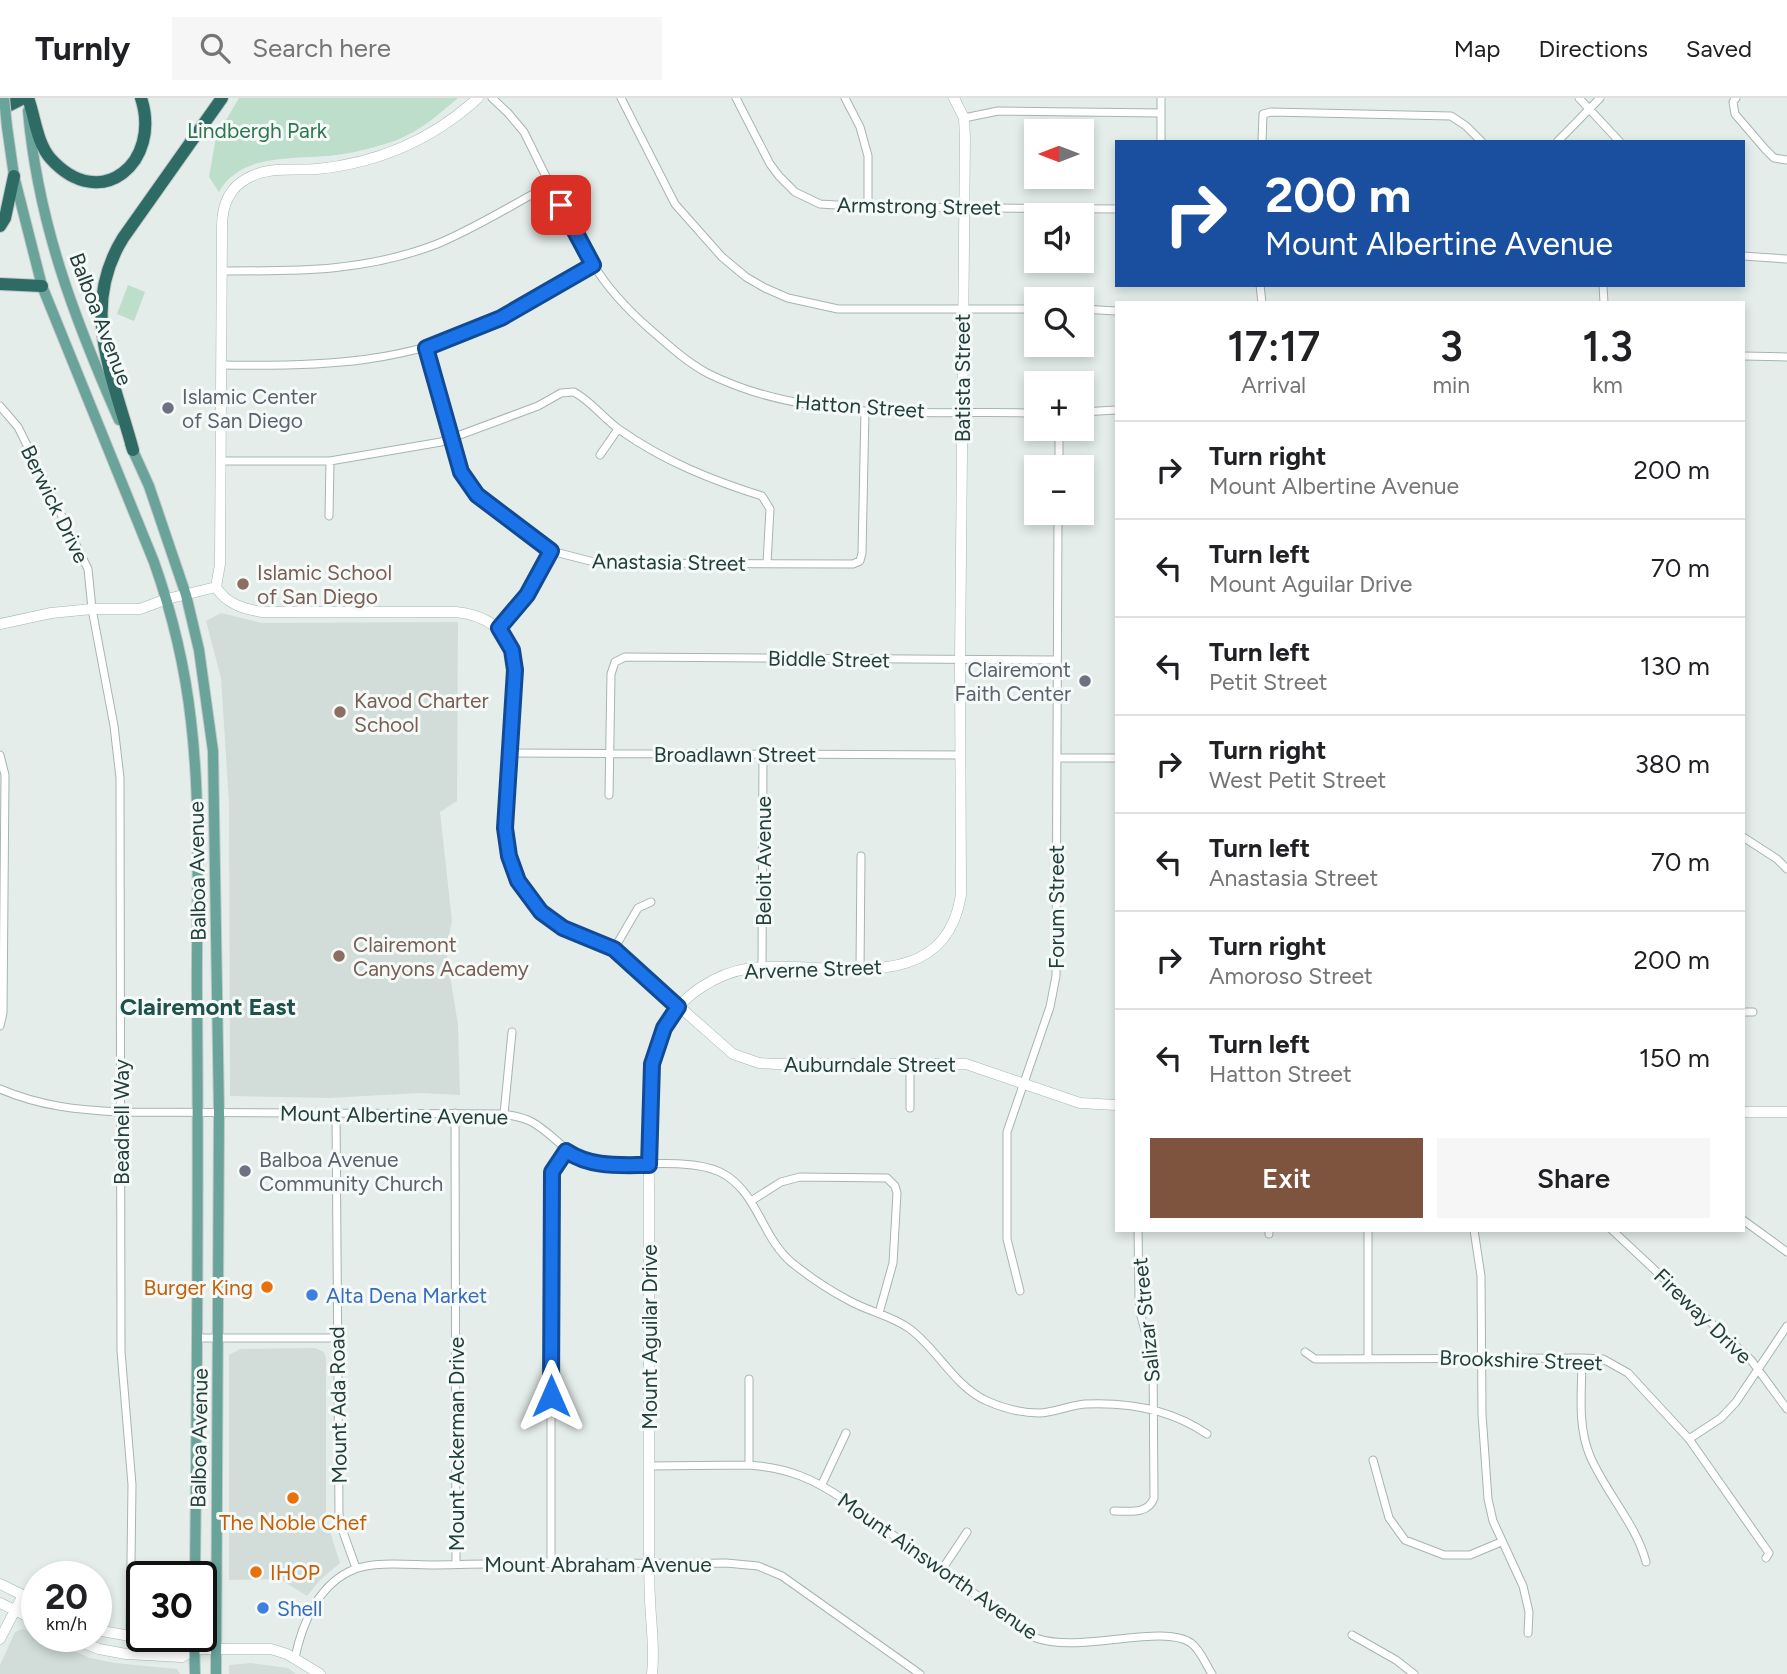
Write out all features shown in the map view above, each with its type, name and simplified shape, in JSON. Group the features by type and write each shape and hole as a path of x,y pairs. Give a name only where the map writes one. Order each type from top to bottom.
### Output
{"highway":[{"path":"0,110 26,98 45,150 53,161 82,181 109,182 133,164 146,138 145,111 141,98"},
{"path":"133,450 101,335 101,294 105,275 123,238 222,98"},
{"path":"0,226 5,218 14,176"},
{"path":"0,284 42,286"}],"main road":[{"name":"Balboa Avenue","path":"4,98 14,176 42,286 148,545 167,599 181,657 191,719 195,758 198,1113 195,1561"},
{"name":"Balboa Avenue","path":"31,115 36,180 64,285 153,497 186,595 198,650 213,751 219,1113 217,1561"},
{"path":"194,1652 195,1674"},
{"name":"Balboa Avenue","path":"216,1652 216,1674"}],"street":[{"path":"216,587 220,564 222,217 226,200 239,184 261,173 347,166 403,148 454,118 478,98"},
{"name":"Hatton Street","path":"492,98 524,132 593,265 638,319 706,372 760,395 787,402 866,411 1024,412"},
{"path":"621,98 675,204 722,257 746,277 788,298 838,309 1024,309"},
{"name":"Armstrong Street","path":"736,98 770,164 787,185 820,204 868,207 1115,209"},
{"path":"845,98 860,127 867,156 868,207"},
{"name":"Batista Street","path":"954,98 964,118 965,207 960,755"},
{"path":"1161,98 1161,140"},
{"path":"1579,98 1618,140"},
{"path":"1559,140 1600,98"},
{"path":"1736,98 1733,103 1735,114 1774,158 1787,160"},
{"path":"964,118 998,111 1161,113"},
{"path":"1262,140 1263,114 1271,112 1451,116 1480,140"},
{"path":"221,271 314,271 377,262 437,244 550,184"},
{"path":"1745,256 1787,259"},
{"path":"221,365 316,365 365,361 426,348 501,318 593,265"},
{"path":"1094,310 1115,311"},
{"name":"Anastasia Street","path":"426,348 461,472 477,495 551,551 598,563 853,564 860,561 866,411"},
{"path":"1745,356 1787,357"},
{"path":"220,461 331,461 395,451 451,439 528,410 561,393 574,392 618,429 668,461 719,483 762,496 770,509 767,563"},
{"name":"Berwick Drive","path":"0,406 18,427 88,569 92,609"},
{"path":"1094,411 1115,410"},
{"path":"600,455 618,429"},
{"path":"329,516 331,461"},
{"name":"Forum Street","path":"1020,1292 1007,1239 1007,1132 1050,1007 1056,976 1058,525"},
{"path":"499,628 527,595 551,551"},
{"path":"0,624 51,613 92,609 141,609 167,599 216,587"},
{"path":"216,587 227,600 262,612 456,612 478,616 499,628 512,650 514,659 505,828 509,856 518,881 530,900 552,921 577,935 614,949 638,908 651,902"},
{"name":"Beadnell Way","path":"92,609 111,707 120,778 121,1351 132,1485 131,1561"},
{"name":"Biddle Street","path":"610,753 611,674 615,662 625,657 1057,660"},
{"name":"Broadlawn Street","path":"510,753 960,755"},
{"path":"609,795 610,753"},
{"name":"Beloit Avenue","path":"762,968 763,754"},
{"path":"0,755 5,775 3,1013 0,1026"},
{"name":"Arverne Street","path":"678,1007 710,982 751,968 860,969 913,961 930,952 947,936 958,912 961,895 960,755"},
{"path":"1057,758 1115,758"},
{"path":"1745,838 1777,859 1787,869"},
{"path":"860,969 861,856"},
{"name":"Auburndale Street","path":"614,949 733,1054 759,1063 965,1064 1080,1103 1115,1105"},
{"name":"Mount Aguilar Drive","path":"652,1674 649,1564 649,1165 652,1064 664,1028 678,1007"},
{"path":"1745,1012 1753,1012"},
{"path":"504,1114 512,1032"},
{"path":"910,1063 910,1108"},
{"name":"Mount Albertine Avenue","path":"0,1089 70,1110 504,1114 522,1117 535,1124 566,1151 593,1164 700,1166 719,1171 738,1184 751,1201 769,1237 790,1261 848,1301 887,1315 909,1328 972,1394 1011,1409 1039,1413 1084,1404 1153,1409 1187,1421 1207,1434"},
{"path":"1745,1112 1787,1112"},
{"name":"Mount Ada Road","path":"336,1113 340,1514 341,1526 356,1568"},
{"name":"Mount Ackerman Drive","path":"455,1114 456,1564"},
{"path":"551,1564 551,1188 552,1172 566,1151"},
{"path":"751,1201 781,1182 800,1177 887,1178 895,1186 897,1193 893,1263 879,1313"},
{"path":"1745,1221 1787,1252"},
{"name":"Salizar Street","path":"1114,1511 1142,1510 1151,1505 1154,1498 1153,1359 1139,1297 1138,1232"},
{"path":"1368,1232 1368,1358"},
{"path":"1474,1232 1482,1276 1482,1414 1488,1499 1493,1521 1523,1586 1529,1612 1528,1633"},
{"name":"Fireway Drive","path":"1614,1232 1758,1369 1787,1409"},
{"path":"1689,1439 1721,1418 1736,1402 1787,1326"},
{"path":"198,1338 337,1338"},
{"name":"Brookshire Street","path":"1305,1352 1315,1359 1603,1359 1628,1373 1689,1439 1769,1553 1766,1558"},
{"path":"1582,1358 1581,1417 1589,1454 1604,1484 1642,1545 1646,1562"},
{"path":"749,1379 749,1465"},
{"path":"822,1484 846,1433"},
{"path":"1373,1460 1389,1518 1405,1540 1444,1555 1470,1555 1502,1542"},
{"name":"Mount Ainsworth Avenue","path":"649,1466 749,1465 804,1475 822,1484 1036,1638 1048,1642 1078,1644 1176,1636 1192,1644 1212,1674"},
{"path":"941,1571 967,1532"},
{"name":"Mount Abraham Avenue","path":"356,1568 456,1564 758,1566 782,1576 920,1674"},
{"path":"295,1658 298,1643 318,1598 335,1581 356,1568"},
{"path":"0,1584 21,1594"},
{"path":"0,1639 21,1599"},
{"path":"0,1603 21,1613"},
{"path":"1352,1635 1396,1660 1414,1674"},
{"path":"217,1649 271,1649 295,1658 320,1674"},
{"path":"112,1651 126,1654 182,1657 190,1652"}],"shaded area":[{"path":"221,613 262,623 458,622 457,801 440,812 452,921 446,950 458,1025 460,1095 420,1093 329,1098 230,1096 229,803 221,678 206,621"},
{"path":"315,1348 324,1352 326,1358 326,1519 340,1563 320,1580 307,1596 280,1579 229,1580 229,1355 240,1349"},
{"path":"21,1630 21,1652 76,1652 115,1663 177,1669 180,1674 0,1674 0,1665 15,1632"},
{"path":"251,1663 288,1668 296,1674 229,1674 229,1665"}],"green space":[{"name":"Lindbergh Park","path":"239,98 458,98 424,125 396,141 348,153 257,163 242,169 229,179 219,192 209,177 216,137"},
{"path":"128,285 145,292 134,321 117,314"}],"place":[{"name":"Islamic Center of San Diego","path":"168,408"},
{"name":"Islamic School of San Diego","path":"243,584"},
{"name":"Clairemont Faith Center","path":"1085,681"},
{"name":"Kavod Charter School","path":"340,712"},
{"name":"Clairemont Canyons Academy","path":"339,956"},
{"name":"Balboa Avenue Community Church","path":"245,1171"},
{"name":"Burger King","path":"267,1287"},
{"name":"Alta Dena Market","path":"312,1295"},
{"name":"The Noble Chef","path":"293,1498"},
{"name":"IHOP","path":"256,1572"},
{"name":"Shell","path":"263,1608"}],"district":[{"name":"Clairemont East","path":"208,1006"}],"route":[{"path":"551,1396 552,1172 566,1151 593,1164 649,1165 652,1064 656,1045 678,1007 614,949 563,928 541,912 523,890 513,870 505,828 515,670 512,650 499,628 527,595 551,551 477,495 461,472 426,348 501,318 593,265 561,205"}]}
